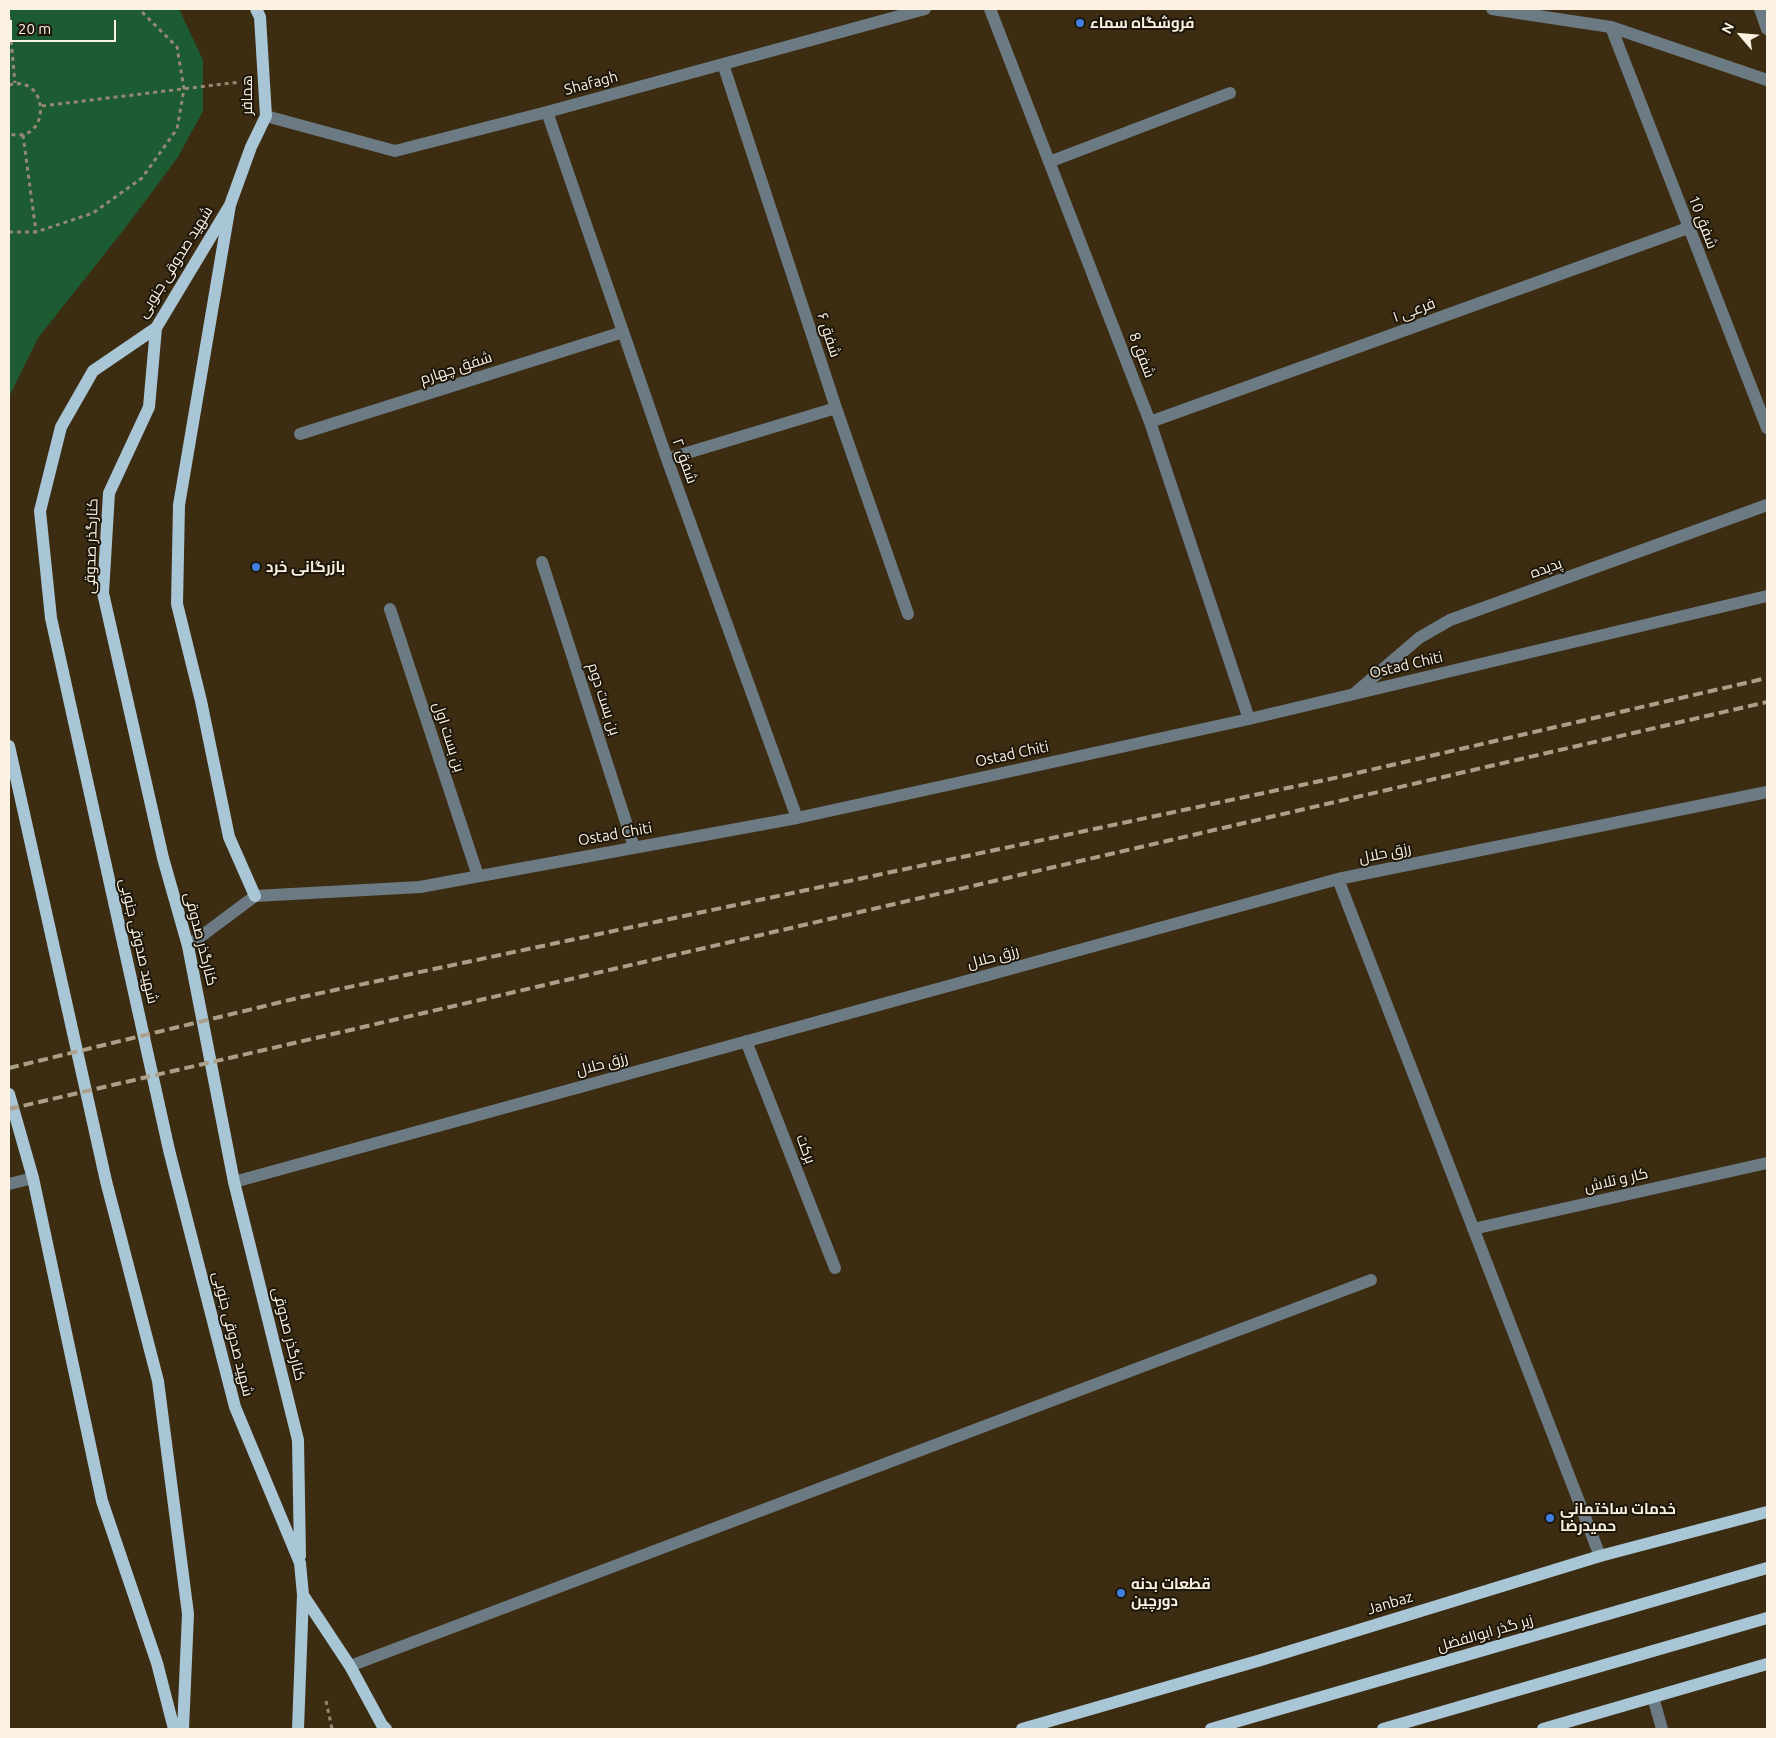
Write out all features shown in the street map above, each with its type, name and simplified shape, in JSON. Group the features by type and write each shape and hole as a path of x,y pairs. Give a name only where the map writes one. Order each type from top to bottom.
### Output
{"main road":[{"name":"همافر","path":"230,205 251,147 266,116 260,17 256,9"},
{"name":"شهید صدوقی جنوبی","path":"230,205 156,328 93,371 61,427 40,511 50,618 169,1150 235,1407 300,1563 303,1595 298,1729"},
{"path":"230,205 179,504 177,604 201,701 229,836 255,896"},
{"name":"کنارگذر صدوقی","path":"156,328 149,407 109,493 103,592 163,858 188,946 234,1182 298,1440 300,1563"},
{"path":"9,746 106,1181 158,1381 188,1614 183,1729"},
{"path":"9,1094 33,1178 102,1501 156,1663 174,1729"},
{"name":"Janbaz","path":"1022,1729 1261,1660 1600,1556 1767,1512"},
{"name":"زیر گذر ابوالفضل","path":"1211,1729 1767,1568"},
{"path":"303,1595 350,1666 386,1729"},
{"path":"1383,1729 1767,1618"},
{"path":"1543,1729 1767,1664"}],"street":[{"name":"Shafagh","path":"266,116 395,151 548,112 925,9"},
{"name":"شفق 8","path":"990,9 1150,422 1249,719"},
{"path":"1492,9 1611,27 1767,80"},
{"path":"1760,9 1767,29"},
{"name":"شفق 10","path":"1611,27 1767,428"},
{"name":"شفق ۶","path":"723,64 836,408 908,614"},
{"path":"1050,162 1230,93"},
{"name":"شفق ۲","path":"548,112 622,332 797,818"},
{"name":"فرعی ۱","path":"1150,422 1688,228"},
{"name":"شفق چهارم","path":"300,434 622,332"},
{"path":"667,459 836,408"},
{"name":"پدیده","path":"1354,694 1418,638 1450,620 1767,505"},
{"name":"بن بست دوم","path":"542,562 634,847"},
{"name":"Ostad Chiti","path":"255,896 420,887 797,818 1249,719 1767,596"},
{"name":"بن بست اول","path":"390,609 478,876"},
{"name":"رزق حلال","path":"234,1182 1338,879 1767,792"},
{"path":"1338,879 1600,1556"},
{"path":"188,946 255,896"},
{"name":"برکت","path":"746,1041 835,1268"},
{"name":"کار و تلاش","path":"1473,1229 1767,1163"},
{"path":"9,1184 33,1178"},
{"path":"350,1666 1371,1280"},
{"path":"1653,1697 1662,1729"}],"path":[{"path":"9,232 36,232 93,213 142,178 177,129 184,89 177,47 139,9"},
{"path":"9,17 15,83"},
{"path":"42,106 264,79"},
{"path":"9,85 15,83 27,86 37,94 42,106 38,123 31,130 23,135 9,134"},
{"path":"23,135 36,232"}],"green space":[{"path":"9,9 179,9 203,60 203,111 178,157 129,223 38,338 9,397"}],"railway":[{"path":"9,1068 302,997 1344,776 1767,678"},
{"path":"9,1109 1767,702"}],"place":[{"name":"فروشگاه سماء","path":"1080,23"},
{"name":"بازرگانی خرد","path":"256,567"},
{"name":"خدمات ساختمانی حمیدرضا","path":"1550,1518"},
{"name":"قطعات بدنه دورچین","path":"1121,1593"}]}
